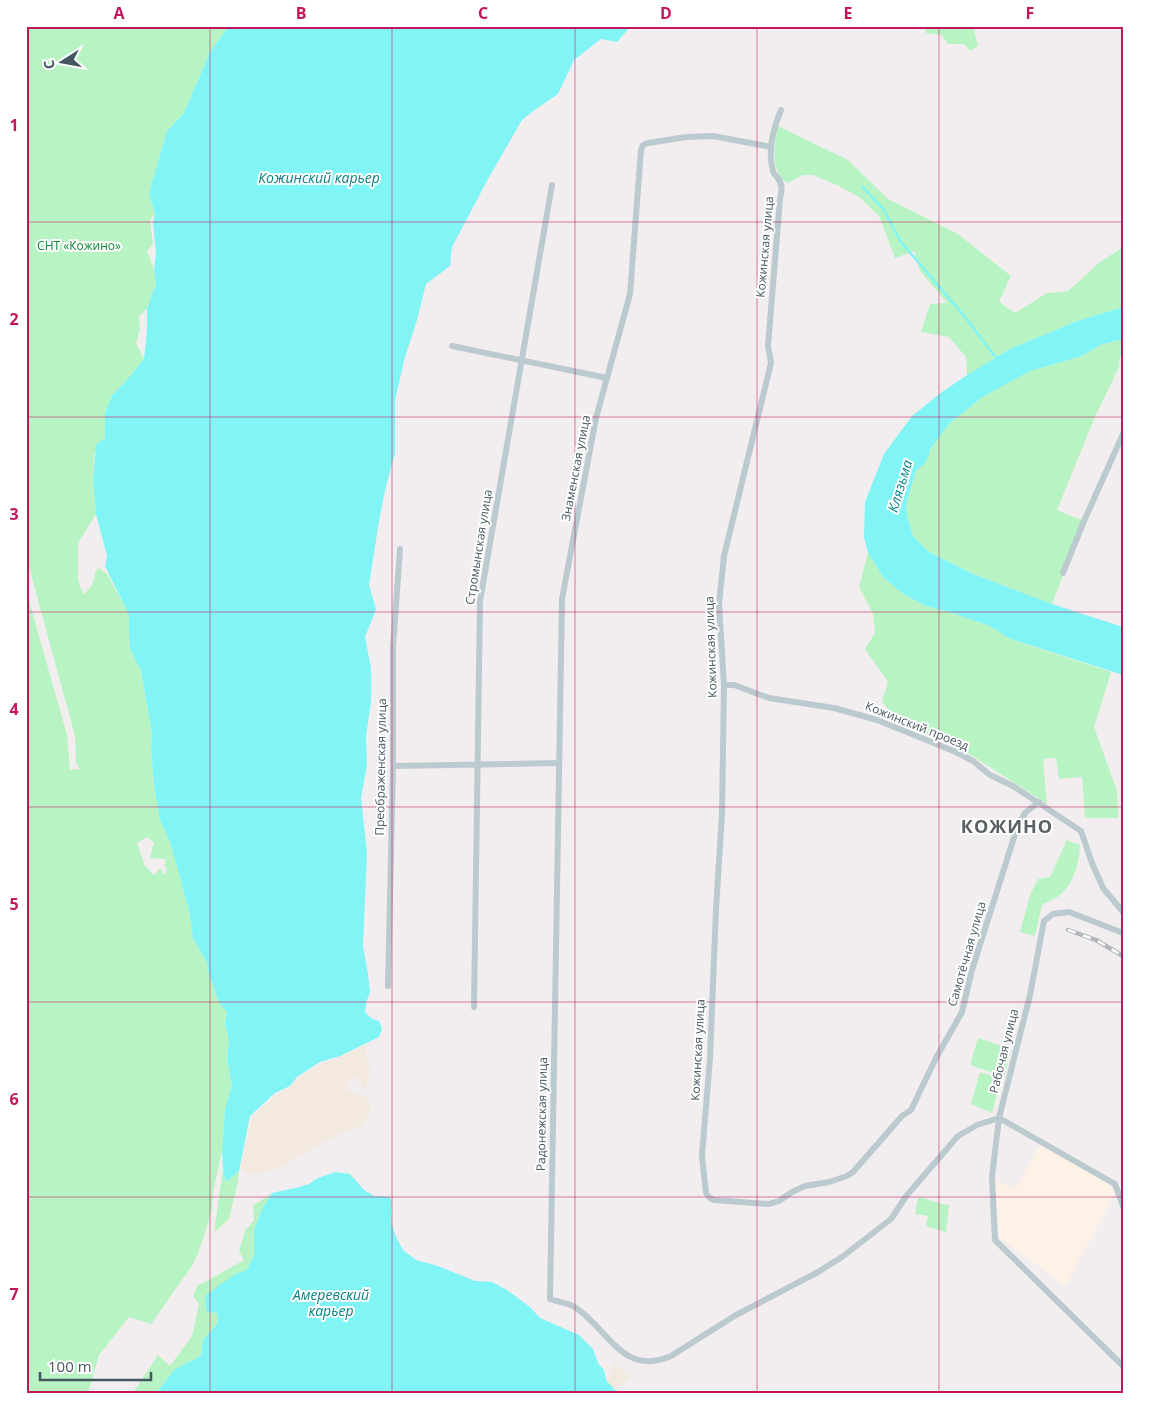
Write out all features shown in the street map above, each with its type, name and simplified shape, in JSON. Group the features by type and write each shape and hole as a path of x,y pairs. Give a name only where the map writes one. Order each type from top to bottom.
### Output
{"street":[{"name":"Кожинская улица","path":"706,1193 702,1156 710,1058 722,815 724,686 719,604 724,556 771,362 768,346 782,187 778,178 773,173 771,147 773,131 781,110"},
{"name":"Знаменская улица","path":"556,928 562,598 596,418 630,294 641,150 643,145 648,143 686,137 713,136 771,147"},
{"name":"Стромынская улица","path":"474,1007 480,601 552,185"},
{"path":"452,346 607,378"},
{"path":"1063,574 1084,521 1123,434"},
{"name":"Преображенская улица","path":"388,986 394,766 393,647 400,549"},
{"name":"Кожинский проезд","path":"724,686 734,685 768,698 834,708 877,720 956,752 973,761 990,775 1013,786 1081,831 1103,888 1123,912"},
{"path":"394,766 559,763"},
{"name":"Самотёчная улица","path":"706,1193 714,1200 769,1204 779,1201 805,1186 829,1182 847,1176 853,1172 902,1116 911,1110 936,1058 962,1012 972,970 1017,828 1025,814 1039,802"},
{"name":"Рабочая улица","path":"1123,933 1069,912 1052,914 1044,921 1030,995 999,1118 992,1177 995,1240 1123,1366"},
{"name":"Радонежская улица","path":"556,928 550,1299 575,1307 632,1359 654,1362 663,1360 736,1315 818,1272 842,1257 891,1219 907,1195 958,1136 976,1125 999,1118"},
{"path":"999,1118 1115,1184 1123,1206"}],"shaded area":[{"path":"1040,1145 1109,1185 1115,1193 1065,1286 999,1237 994,1180 1015,1190"}],"green space":[{"name":"СНТ «Кожино»","path":"26,26 229,26 210,52 184,113 167,131 149,193 155,214 150,220 153,244 147,251 154,269 156,284 147,309 139,316 140,329 136,343 144,359 112,395 105,413 105,438 94,454 93,480 96,514 78,543 78,580 83,594 92,584 95,572 99,568 108,575 129,615 130,649 141,671 152,735 151,748 154,785 160,820 170,842 189,910 193,938 207,963 209,975 220,1004 227,1012 225,1023 229,1040 227,1059 232,1086 225,1108 222,1151 213,1192 212,1210 199,1251 192,1266 151,1324 129,1317 99,1355 88,1393 26,1393 26,590 67,735 70,770 80,769 76,763 75,736 26,556","holes":["147,837 154,843 150,858 166,859 164,865 167,870 164,875 160,868 154,875 145,866 137,843"]},
{"path":"925,26 950,29 952,26 973,26 978,46 970,51 964,44 948,44 942,35 926,33"},
{"path":"778,126 848,160 888,199 958,234 1011,276 999,302 1015,313 1047,293 1068,291 1100,262 1123,247 1123,307 1077,321 1010,349 967,375 966,357 949,337 921,332 930,304 947,303 920,271 914,251 895,258 879,216 859,197 837,185 813,175 803,175 787,183 778,172 776,164 775,141"},
{"path":"1123,339 1123,354 1120,357 1119,367 1094,419 1057,510 1084,521 1052,604 971,573 929,552 913,536 906,505 916,471 924,464 930,449 950,423 981,398 1030,371 1082,356 1100,345"},
{"path":"868,553 883,577 903,594 926,606 990,626 1008,638 1111,672 1094,727 1117,791 1118,818 1085,818 1082,777 1059,779 1056,758 1043,759 1047,804 957,746 884,718 889,710 882,702 888,682 865,649 875,633 873,614 859,587"},
{"path":"1067,840 1080,845 1079,859 1073,878 1060,895 1042,905 1035,936 1020,932 1030,895 1038,879 1050,877"},
{"path":"978,1038 1011,1049 1004,1077 970,1065"},
{"path":"980,1072 1001,1079 992,1113 971,1104"},
{"path":"223,1168 226,1182 239,1171 237,1186 229,1219 214,1233"},
{"path":"272,1193 262,1209 254,1230 254,1255 247,1270 235,1274 205,1304 207,1312 217,1313 218,1323 203,1340 201,1356 175,1369 156,1393 133,1393 158,1355 170,1366 192,1336 199,1304 193,1296 198,1285 244,1260 239,1251 245,1231 254,1220 253,1206"},
{"path":"918,1197 949,1205 946,1232 926,1226 928,1216 915,1214"}],"sand":[{"path":"365,1046 370,1073 365,1091 358,1077 348,1082 346,1090 366,1097 370,1104 368,1116 359,1126 327,1140 278,1169 246,1175 241,1168 252,1118 276,1095 287,1090 298,1078 320,1065"},
{"path":"614,1363 630,1377 614,1389 606,1380"}],"water":[{"name":"Кожинский карьер","path":"229,26 631,26 617,42 601,39 574,60 558,94 522,120 452,247 450,266 426,284 395,400 395,453 379,521 369,585 376,609 365,637 371,668 371,701 366,737 367,765 361,798 367,853 363,946 370,992 365,1012 372,1019 379,1021 382,1029 379,1037 340,1056 320,1062 297,1077 290,1086 275,1093 250,1116 239,1171 226,1182 222,1151 225,1108 232,1086 227,1059 229,1040 225,1023 227,1012 220,1004 209,975 207,963 193,938 189,910 170,842 160,820 154,785 151,748 152,734 141,671 130,649 129,615 105,566 107,556 96,514 93,480 96,445 105,438 105,413 112,395 144,359 147,309 156,284 153,222 155,214 149,193 167,131 184,113 210,52"},
{"name":"Клязьма","path":"1123,307 1123,339 1100,345 1082,356 1030,371 981,398 950,423 930,449 924,464 916,471 906,505 913,536 929,552 971,573 1052,604 1123,627 1123,675 1008,638 990,626 926,606 903,594 883,577 868,553 864,537 865,502 884,454 912,416 942,392 1010,349 1077,321"},
{"name":"Амеревский карьер","path":"335,1172 350,1174 364,1190 374,1196 390,1197 392,1203 392,1224 395,1235 403,1250 416,1260 438,1266 475,1281 492,1282 507,1290 530,1307 540,1318 579,1335 593,1349 598,1363 604,1370 606,1380 614,1389 621,1393 156,1393 175,1369 201,1356 203,1340 218,1323 217,1313 207,1312 205,1304 206,1295 235,1274 247,1270 254,1255 254,1230 262,1209 272,1193 309,1184 318,1178"}],"waterway":[{"path":"862,186 884,210 901,242 964,316 997,359"}],"railway":[{"path":"1068,930 1096,940 1123,956"}],"district":[{"name":"КОЖИНО","path":"1007,827"}]}
